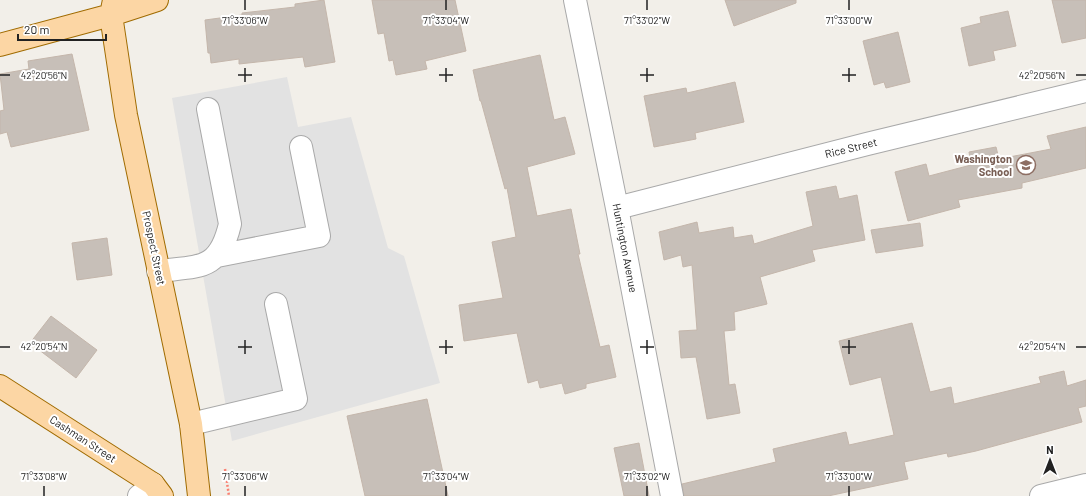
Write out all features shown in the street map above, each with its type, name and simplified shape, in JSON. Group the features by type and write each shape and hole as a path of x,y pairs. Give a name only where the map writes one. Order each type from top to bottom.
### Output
{"main road":[{"path":"0,45 112,7 157,0"},
{"name":"Prospect Street","path":"112,7 126,115 191,424 199,496"},
{"name":"Cashman Street","path":"0,386 152,492"}],"street":[{"name":"Huntington Avenue","path":"576,0 672,496"},
{"name":"Rice Street","path":"617,208 867,144 1086,91"},
{"path":"208,110 230,224 226,242 217,256"},
{"path":"158,271 201,266 217,256 319,236 301,147"},
{"path":"191,424 296,398 276,304"},
{"path":"1041,496 1086,485"}],"path":[{"path":"223,462 229,496"}],"shaded area":[{"path":"287,77 298,127 351,117 388,248 404,256 440,383 232,441 172,98"}],"building":[{"path":"324,0 335,62 305,67 303,57 239,64 239,59 211,63 210,53 208,53 205,20 242,15 242,13 295,7 295,4"},
{"path":"372,0 455,0 466,51 425,61 427,69 396,75 393,60 389,61 384,33 378,34"},
{"path":"725,0 796,0 796,3 734,26"},
{"path":"1052,0 1086,0 1086,38 1062,43"},
{"path":"1008,11 1016,46 993,51 995,60 969,66 961,28 981,23 980,17"},
{"path":"898,32 910,82 886,88 884,82 874,85 863,41"},
{"path":"72,54 89,130 11,147 7,132 0,134 0,111 4,110 0,74 29,69 28,61"},
{"path":"540,55 554,120 565,117 575,154 527,167 537,216 571,209 580,254 578,254 600,347 609,345 616,377 586,384 586,388 565,394 562,383 540,388 538,380 528,383 517,333 464,341 459,305 503,298 492,242 516,237 507,188 505,189 480,101 473,70"},
{"path":"735,82 744,122 695,133 696,139 654,147 644,96 686,88 687,93"},
{"path":"1086,127 1086,168 1022,183 1022,188 958,200 960,207 908,221 895,172 926,164 929,176 971,165 969,152 996,147 999,159 1051,149 1047,136"},
{"path":"836,186 839,199 857,195 865,240 812,250 815,261 760,277 767,304 734,312 735,330 724,331 729,385 735,384 740,413 707,419 696,357 681,358 679,331 697,330 692,265 683,267 681,255 664,260 659,232 697,222 699,233 733,227 734,238 752,235 754,244 813,226 806,192"},
{"path":"920,223 923,246 876,253 871,230"},
{"path":"107,238 112,275 77,280 72,243"},
{"path":"51,316 97,350 76,378 30,343"},
{"path":"912,323 930,392 951,387 954,404 1041,383 1039,377 1064,371 1067,386 1086,380 1086,406 1078,408 1082,422 976,451 948,457 947,453 904,462 908,479 828,496 684,496 682,484 776,462 773,449 846,432 849,445 894,435 881,377 850,385 839,341"},
{"path":"427,399 448,496 365,496 347,416"},
{"path":"639,443 649,496 624,496 614,448"}],"place":[{"name":"Washington School","path":"1026,165"}]}
